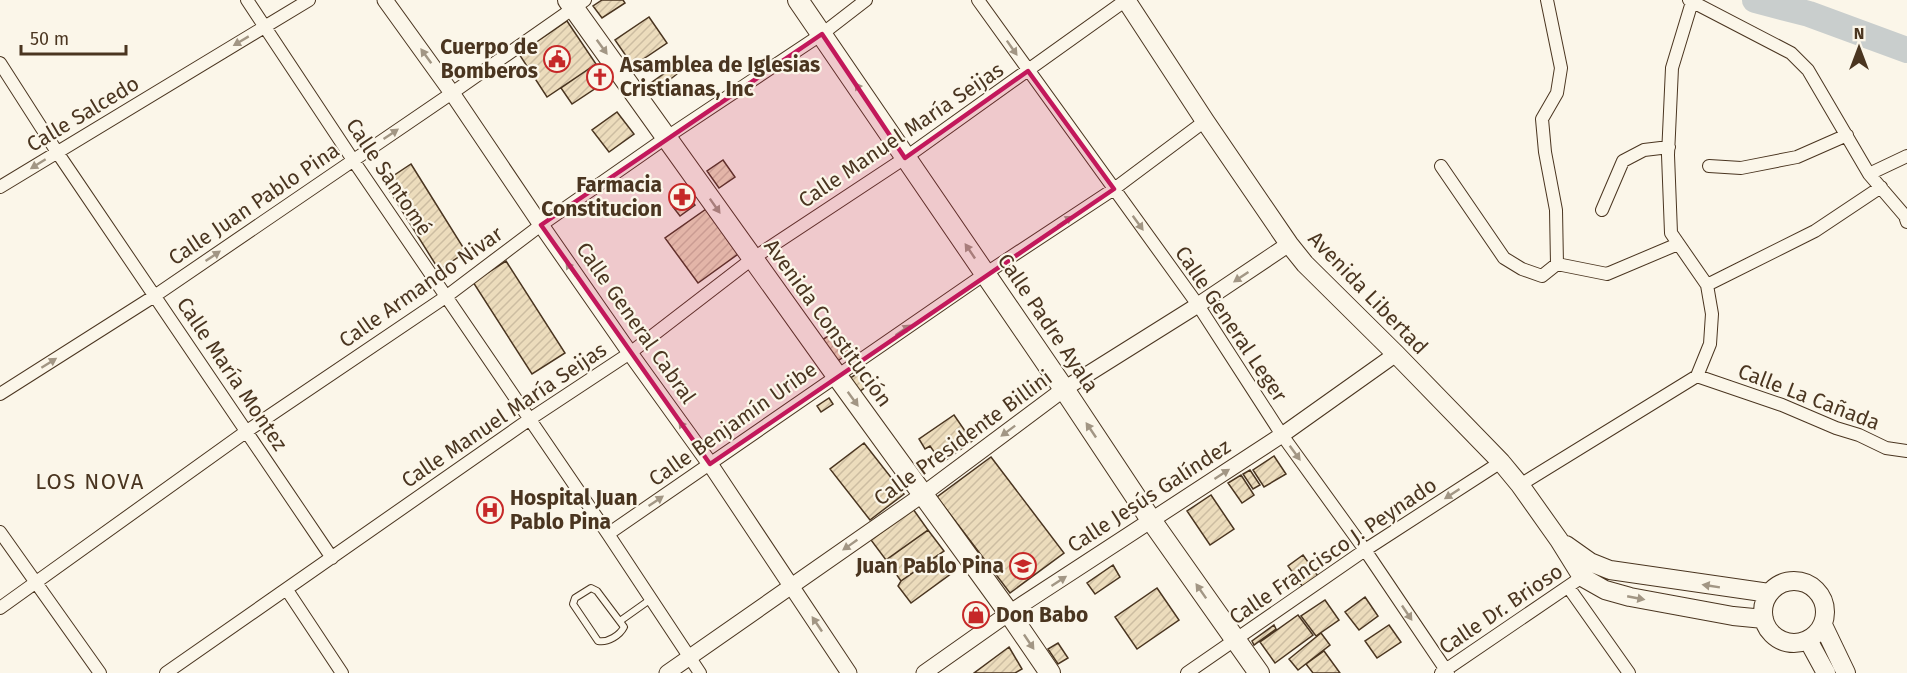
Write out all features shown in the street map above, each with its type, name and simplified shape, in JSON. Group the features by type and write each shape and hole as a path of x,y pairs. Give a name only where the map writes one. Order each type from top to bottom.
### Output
{"main road":[{"name":"Calle Padre Ayala","path":"798,0 1151,520 1259,673"},
{"name":"Avenida Libertad","path":"1126,0 1289,244 1305,264 1396,354 1520,484 1559,540 1575,582"},
{"name":"Avenida Constitución","path":"575,2 752,259 1050,673"},
{"name":"Avenida Libertad","path":"1559,540 1590,562 1610,570 1769,593"},
{"path":"1793,581 1803,582 1813,587 1821,594 1825,604 1826,615 1819,631 1808,640 1797,643 1786,642 1776,637 1764,620 1764,604 1769,593 1783,583 1793,581"},
{"path":"1575,582 1630,597 1764,620"},
{"path":"1823,625 1846,673"},
{"path":"1808,640 1826,673"}],"street":[{"name":"Calle Santomé","path":"247,0 700,673"},
{"name":"Calle Salcedo","path":"0,188 309,0"},
{"name":"Calle General Cabral","path":"385,0 453,93 541,225 710,464 849,673"},
{"name":"Calle Armando Nivar","path":"0,608 247,431 447,296 541,225 667,137 822,34 866,0"},
{"name":"Calle General Leger","path":"978,0 1198,305 1282,435 1365,550 1445,672"},
{"name":"Calle Manuel María Seijas","path":"166,673 530,419 630,353 752,259 905,158 1126,0"},
{"path":"1547,0 1561,68 1557,93 1542,119 1545,152 1556,210 1557,264"},
{"path":"1520,484 1697,376 1710,344 1712,314 1707,285 1671,233 1669,147 1672,68 1690,1 1791,53 1808,70 1869,174 1905,216 1907,222"},
{"name":"Calle Juan Pablo Pina","path":"0,394 156,295 453,93 575,2"},
{"name":"Calle María Montez","path":"0,63 57,152 332,558"},
{"name":"Calle Benjamín Uribe","path":"608,534 985,274 1114,189 1205,121"},
{"path":"1709,166 1741,168 1797,157 1847,135"},
{"path":"1602,210 1623,161 1644,150 1669,147"},
{"path":"1869,174 1907,156"},
{"path":"1442,166 1504,258 1522,269 1542,276 1557,264 1607,274 1678,244"},
{"path":"1707,285 1815,231 1881,187"},
{"name":"Calle Presidente Billini","path":"667,673 922,495 1064,389 1198,305 1289,244"},
{"name":"Calle Jesús Galíndez","path":"924,673 1009,613 1282,435 1396,354"},
{"name":"Calle La Cañada","path":"1697,376 1782,405 1886,448 1907,451"},
{"name":"Calle Francisco J. Peynado","path":"1187,673 1365,550 1501,462"},
{"path":"0,532 100,673"},
{"path":"1575,582 1629,673"},
{"name":"Calle Dr. Brioso","path":"1445,672 1575,582"},
{"path":"287,590 342,673"}],"lane":[{"path":"594,588 620,621 624,627 622,631 607,641 598,641 574,608 573,601 594,588"},
{"path":"620,621 651,598"}],"highlighted area":[{"path":"822,34 905,158 1028,71 1114,189 710,464 541,225"}],"building":[{"path":"602,0 623,0 625,3 602,18 593,6"},
{"path":"649,17 667,43 633,66 615,40"},
{"name":"Cuerpo de Bomberos","path":"567,21 596,64 547,97 519,54"},
{"path":"596,64 608,80 572,104 561,88"},
{"path":"672,68 677,74 654,92 648,85"},
{"path":"617,112 634,134 609,152 592,130"},
{"path":"723,160 735,177 719,188 707,171"},
{"path":"411,164 466,252 439,270 384,182"},
{"name":"Farmacia Constitucion","path":"680,186 695,205 680,216 673,207 680,202 672,192"},
{"path":"709,207 741,252 698,283 665,238"},
{"path":"506,261 565,353 532,374 473,282"},
{"path":"836,331 851,352 836,362 822,340"},
{"path":"858,373 866,387 856,394 847,380"},
{"path":"829,398 833,404 821,412 817,406"},
{"path":"954,415 972,441 942,463 930,446 925,449 919,439"},
{"path":"864,443 904,494 870,520 830,469"},
{"path":"1274,456 1286,474 1264,487 1253,470"},
{"path":"991,457 1064,553 1010,593 937,497"},
{"path":"1250,470 1260,485 1253,489 1243,474"},
{"path":"1241,475 1254,495 1242,503 1228,483"},
{"path":"1211,495 1234,529 1210,545 1187,511"},
{"path":"913,509 928,530 886,560 871,540"},
{"path":"928,530 944,551 901,581 886,560"},
{"path":"938,555 952,573 911,603 898,586 901,581"},
{"path":"1303,555 1318,576 1303,587 1288,566"},
{"path":"1113,565 1120,577 1095,594 1087,583"},
{"path":"1157,588 1179,620 1137,649 1115,617"},
{"path":"1365,597 1378,616 1359,630 1345,612"},
{"path":"1325,600 1339,620 1316,636 1301,616"},
{"name":"Don Babo","path":"976,604 988,617 976,627 964,614"},
{"path":"1298,615 1313,635 1275,663 1260,642"},
{"path":"1274,625 1276,629 1254,645 1252,641"},
{"path":"1389,625 1401,642 1377,658 1365,641"},
{"path":"1321,633 1330,645 1298,670 1289,659"},
{"path":"1058,643 1068,658 1058,664 1048,649"},
{"path":"1009,647 1022,669 1015,673 974,673"},
{"path":"1324,651 1340,673 1313,673 1306,664"}],"waterway":[{"path":"1755,0 1809,14 1907,50"}],"place":[{"name":"Cuerpo de Bomberos","path":"557,59"},
{"name":"Asamblea de Iglesias Cristianas, Inc","path":"600,77"},
{"name":"Farmacia Constitucion","path":"682,197"},
{"name":"Hospital Juan Pablo Pina","path":"490,510"},
{"name":"Juan Pablo Pina","path":"1023,566"},
{"name":"Don Babo","path":"976,615"}],"district":[{"name":"LOS NOVA","path":"90,481"}]}
